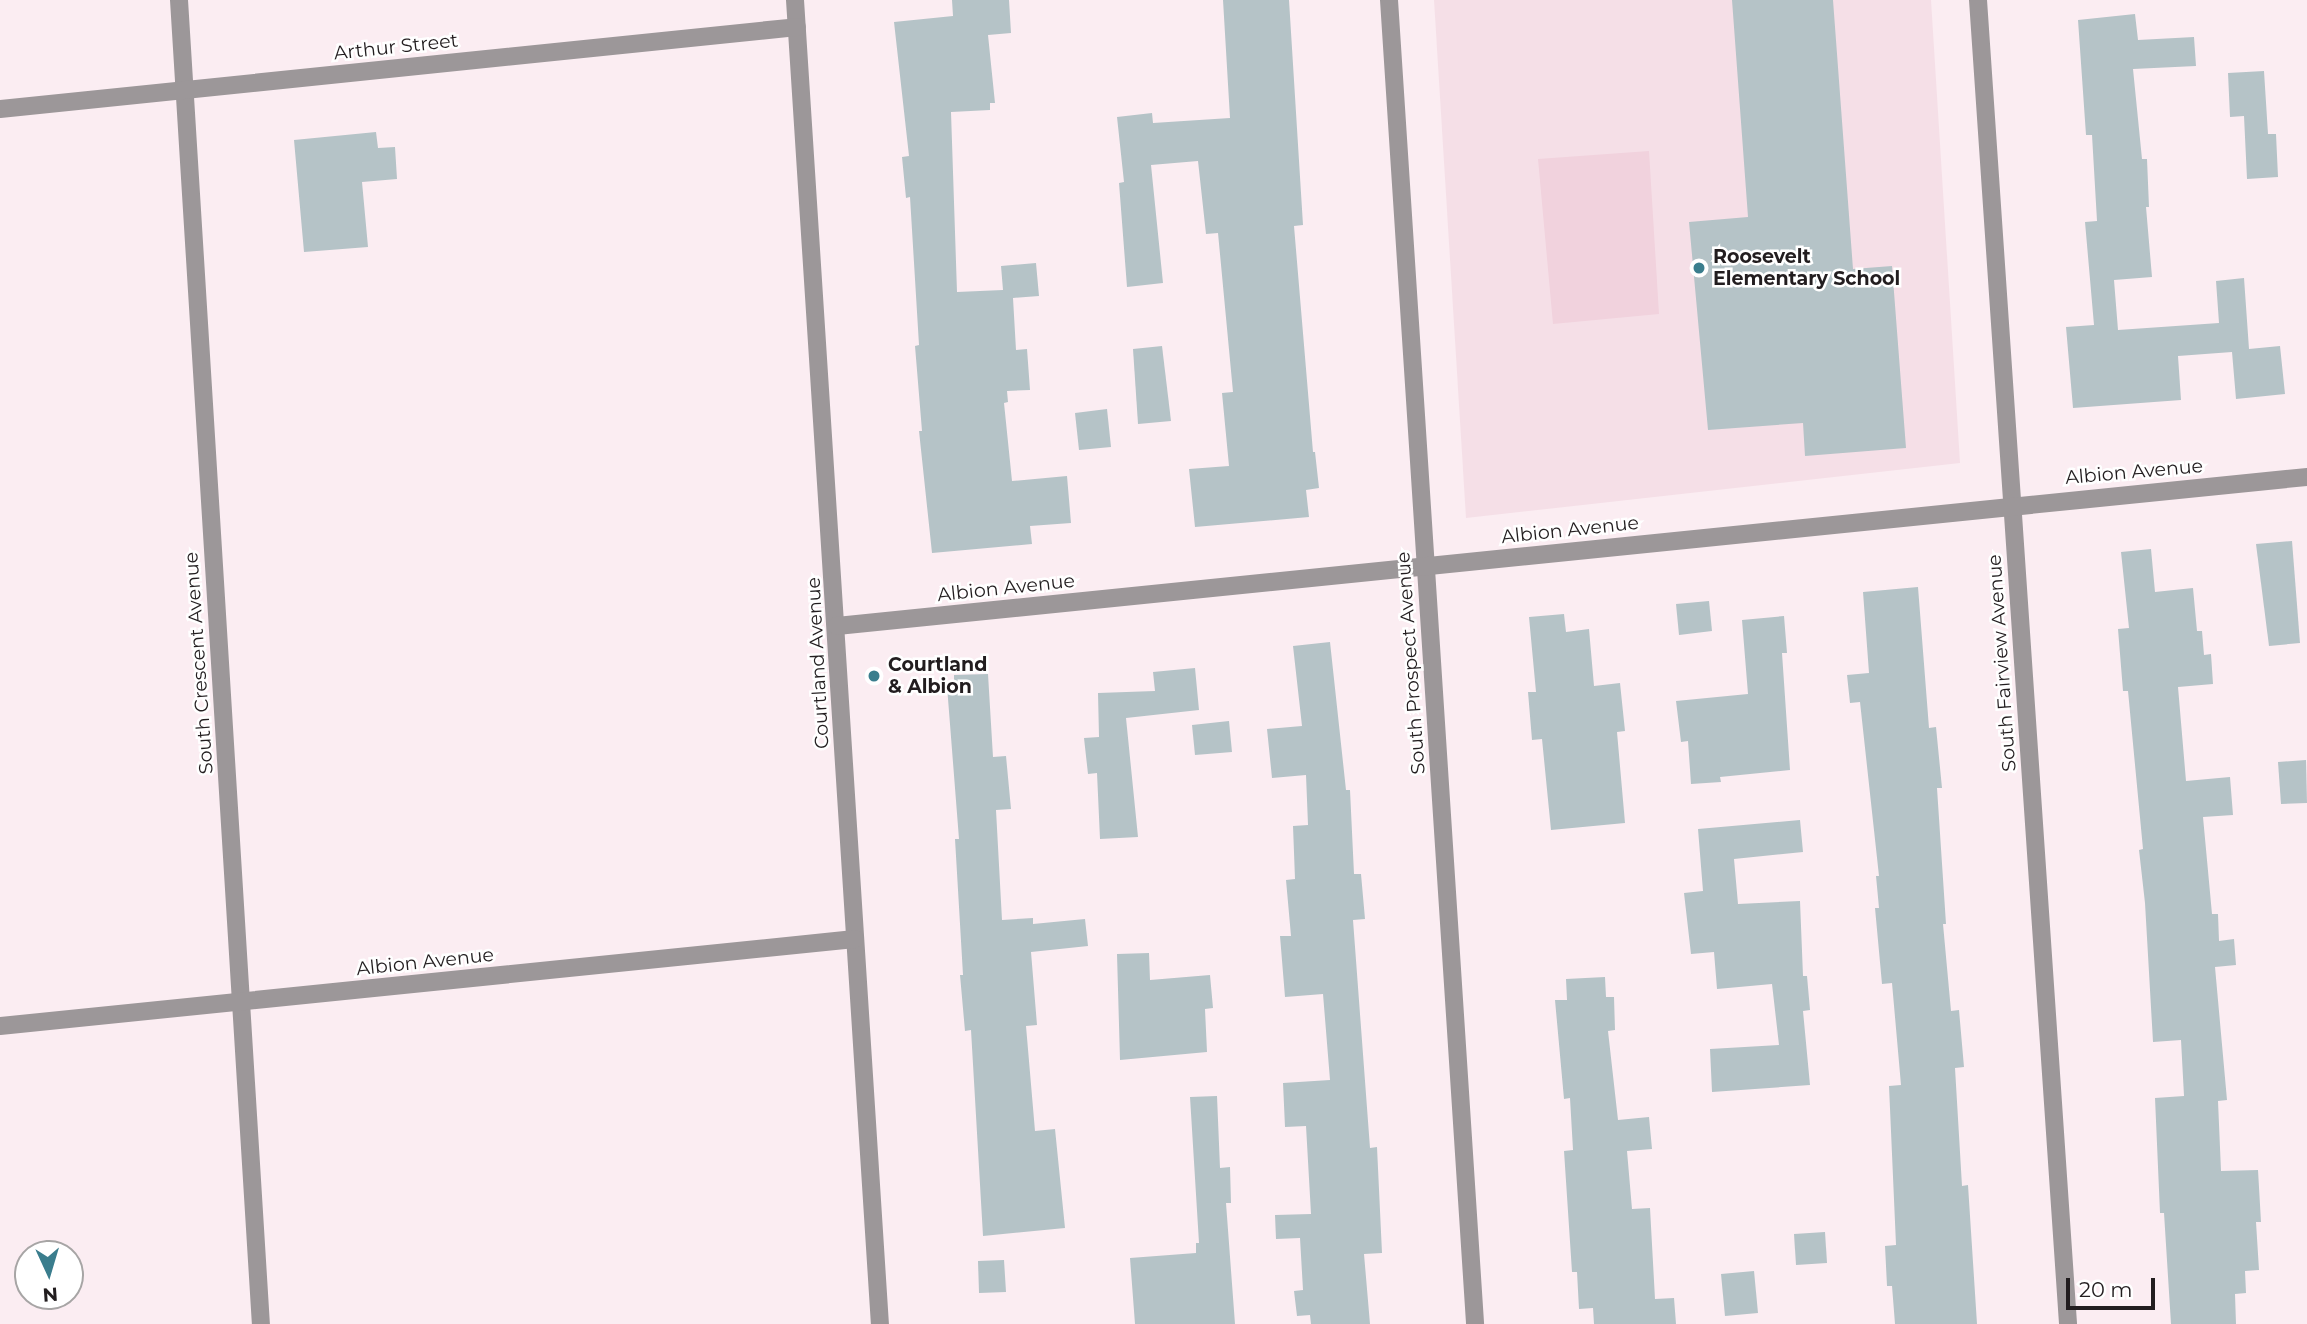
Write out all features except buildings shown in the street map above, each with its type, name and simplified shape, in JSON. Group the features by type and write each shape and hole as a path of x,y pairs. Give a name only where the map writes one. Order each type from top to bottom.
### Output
{"street":[{"name":"South Crescent Avenue","path":"179,0 261,1324"},
{"name":"Courtland Avenue","path":"795,0 838,626 880,1324"},
{"name":"South Prospect Avenue","path":"1389,0 1475,1324"},
{"name":"South Fairview Avenue","path":"1978,0 2068,1324"},
{"name":"Arthur Street","path":"0,109 797,27"},
{"name":"Albion Avenue","path":"838,626 2307,477"},
{"name":"Albion Avenue","path":"0,1026 855,939"}],"shaded area":[{"name":"Roosevelt Elementary School","path":"1434,0 1931,0 1960,463 1466,518"},
{"path":"1649,151 1659,314 1553,324 1538,159"}],"place":[{"name":"Roosevelt Elementary School","path":"1699,268"},
{"name":"Courtland & Albion","path":"874,676"}]}
